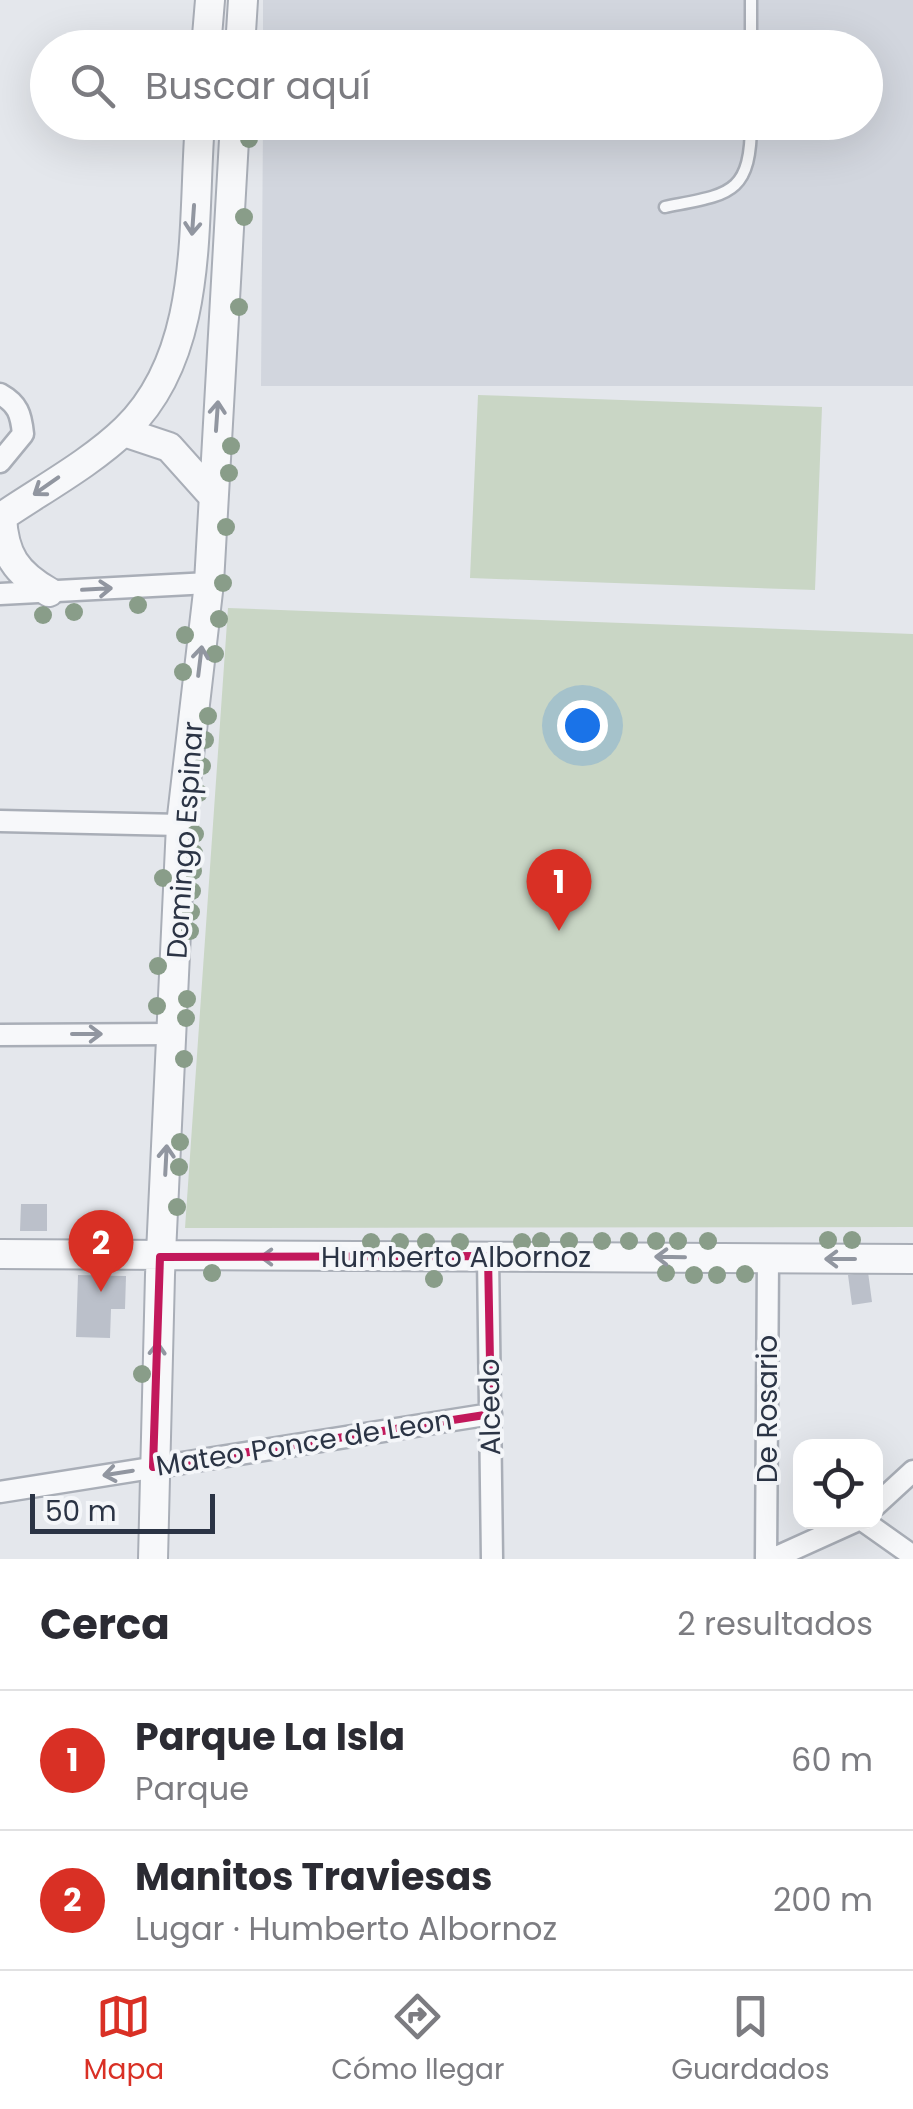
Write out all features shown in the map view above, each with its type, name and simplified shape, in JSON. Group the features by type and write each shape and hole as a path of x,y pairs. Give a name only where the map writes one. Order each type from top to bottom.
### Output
{"street":[{"path":"208,30 210,0"},
{"path":"241,30 243,0"},
{"path":"49,592 15,568 5,547 0,516 124,432 149,404 169,369 185,317 199,140"},
{"name":"Domingo Espinar","path":"154,1559 152,1467 181,825 210,583 234,140"},
{"path":"0,394 14,402 22,415 23,434 0,462"},
{"path":"124,432 169,447 212,495"},
{"path":"0,594 210,583"},
{"path":"0,821 181,825"},
{"path":"0,1035 173,1034"},
{"name":"Humberto Albornoz","path":"0,1254 913,1259"},
{"name":"Alcedo","path":"488,1256 492,1559"},
{"name":"De Rosario","path":"768,1258 769,1559"},
{"name":"Mateo Ponce de Leon","path":"0,1492 490,1414"},
{"path":"883,1498 913,1470"},
{"path":"769,1559 838,1529"},
{"path":"875,1529 913,1556"},
{"path":"820,1537 821,1559"}],"lane":[{"path":"751,0 751,30"},
{"path":"664,207 718,196 733,187 751,162 751,140"}],"highlighted area":[{"path":"488,1256 491,1414 153,1467 160,1257"}],"shaded area":[{"path":"263,0 913,0 913,386 261,386 263,140 883,140 883,30 263,30"}],"green space":[{"path":"478,395 822,407 815,590 470,578"},
{"path":"228,608 913,634 913,1227 185,1228"}],"building":[{"path":"21,1204 47,1204 47,1231 20,1231"},
{"path":"868,1272 872,1302 852,1305 848,1275"},
{"path":"78,1275 126,1276 125,1309 111,1309 110,1338 76,1337"}],"place":[{"name":"Parque La Isla","path":"559,931"},
{"name":"Manitos Traviesas","path":"101,1292"}]}
